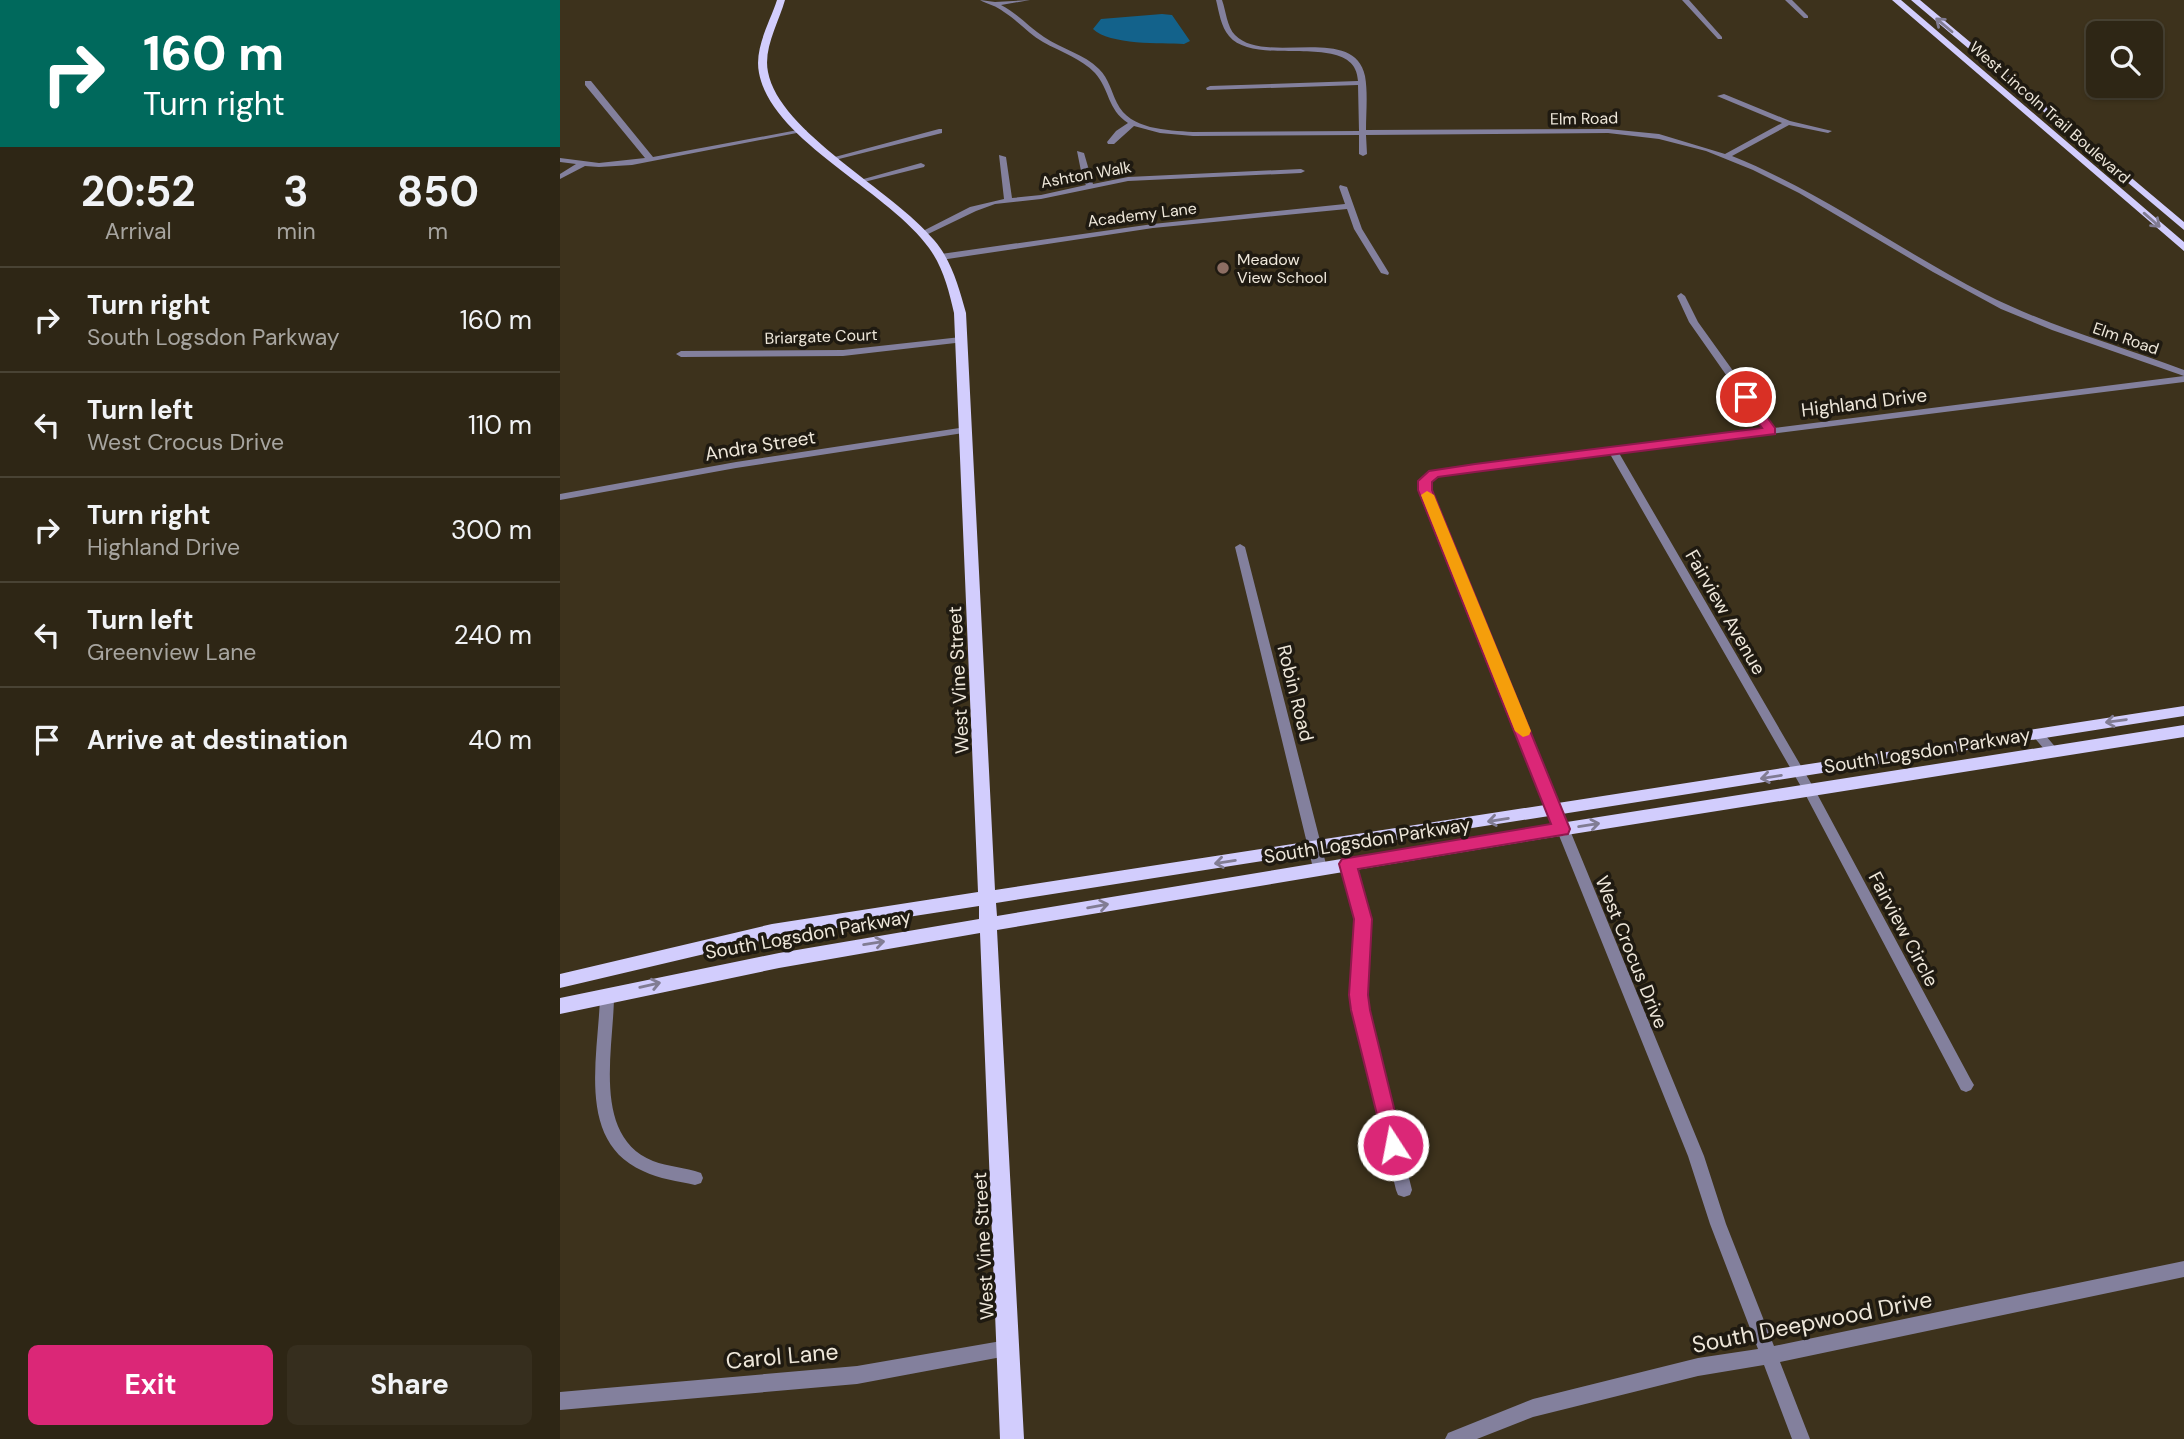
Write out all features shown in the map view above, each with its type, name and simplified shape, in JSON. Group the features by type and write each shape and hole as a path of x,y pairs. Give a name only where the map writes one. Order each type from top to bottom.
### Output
{"main road":[{"name":"West Vine Street","path":"781,0 766,42 763,77 774,100 803,131 923,233 940,257 955,291 960,313 1012,1439"},
{"name":"West Lincoln Trail Boulevard","path":"1896,0 2184,248"},
{"name":"West Lincoln Trail Boulevard","path":"1915,0 2184,227"},
{"name":"South Logsdon Parkway","path":"560,981 772,931 2184,711"},
{"name":"South Logsdon Parkway","path":"560,1006 827,950 1320,868 2184,731"}],"street":[{"path":"983,0 1013,12 1040,38 1096,70 1106,83 1117,110 1133,122 1111,142"},
{"path":"996,4 1027,0"},
{"path":"1219,0 1231,35 1237,41 1263,49 1322,51 1343,55 1359,68 1363,154"},
{"path":"1685,0 1720,38"},
{"path":"1788,0 1807,17"},
{"path":"588,83 651,160"},
{"path":"1210,88 1361,83"},
{"path":"1721,96 1788,123 1828,131"},
{"name":"Elm Road","path":"1133,122 1160,130 1193,134 1634,132 1670,138 1725,157 1791,186 1945,277 2003,307 2184,373"},
{"path":"1725,157 1788,123"},
{"path":"560,160 582,164 620,164 803,131"},
{"path":"835,158 939,131"},
{"path":"1080,153 1091,187"},
{"path":"1002,157 1008,200"},
{"path":"560,177 582,164"},
{"path":"863,180 921,165"},
{"name":"Ashton Walk","path":"923,233 974,209 1008,200 1128,179 1301,171"},
{"path":"1343,187 1358,229 1385,273"},
{"name":"Academy Lane","path":"940,257 1153,226 1349,206"},
{"path":"1681,296 1694,322 1771,431"},
{"name":"Briargate Court","path":"681,354 843,353 961,340"},
{"name":"Highland Drive","path":"1425,481 1434,474 2184,379"},
{"name":"Andra Street","path":"560,497 736,465 965,430"},
{"name":"Fairview Avenue","path":"1613,451 1809,790"},
{"name":"West Crocus Drive","path":"1425,481 1425,490 1696,1156 1718,1224 1801,1439"},
{"name":"Robin Road","path":"1240,547 1320,868"},
{"path":"2037,733 2053,752"},
{"name":"Fairview Circle","path":"1809,790 1966,1085"},
{"path":"1348,864 1363,919 1358,995 1360,1010 1404,1190"},
{"path":"607,995 603,1112 608,1129 616,1145 630,1157 646,1166 695,1178"},
{"name":"South Deepwood Drive","path":"1454,1439 1533,1408 1698,1367 1768,1356 2184,1269"},
{"name":"Carol Lane","path":"560,1401 857,1375 1007,1348"}],"water":[{"path":"1172,15 1190,41 1184,44 1123,41 1093,29 1101,19"}],"slow traffic":[{"path":"1427,495 1523,731"}],"place":[{"name":"Meadow View School","path":"1223,268"}],"route":[{"path":"1393,1145 1360,1010 1358,995 1363,919 1348,864 1562,829 1452,551 1425,490 1425,481 1434,474 1475,468 1771,431 1746,397"}]}
